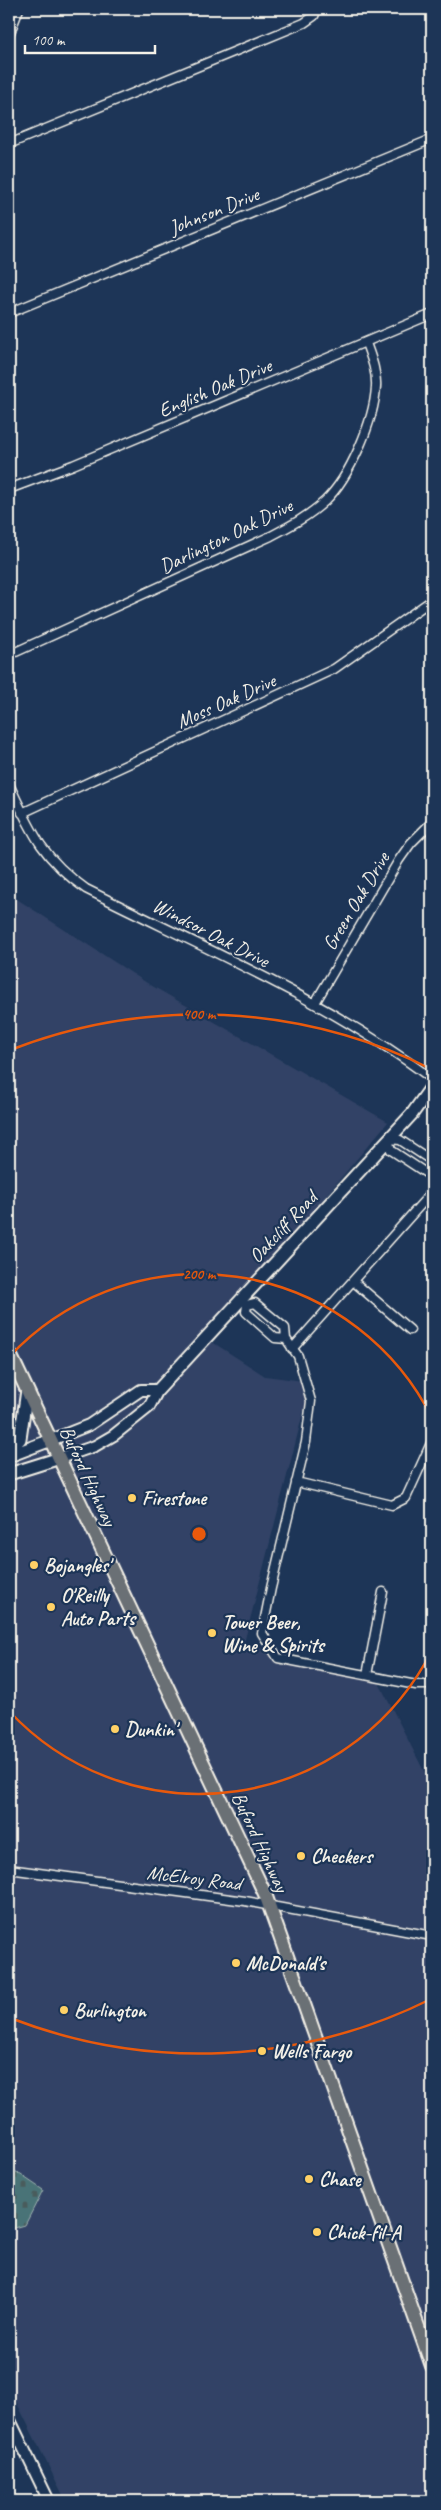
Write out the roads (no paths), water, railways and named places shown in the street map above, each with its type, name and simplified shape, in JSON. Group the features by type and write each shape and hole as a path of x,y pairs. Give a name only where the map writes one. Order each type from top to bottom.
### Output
{"main road":[{"name":"Oakcliff Road","path":"158,1390 244,1302 388,1139 432,1086"},
{"name":"Buford Highway","path":"9,1352 269,1904 432,2366"},
{"path":"9,1451 20,1439 27,1390"},
{"path":"9,1456 51,1440"},
{"name":"Oakcliff Road","path":"9,1474 60,1458"}],"street":[{"path":"9,35 19,9"},
{"path":"9,144 304,23 314,16 317,9"},
{"name":"Johnson Drive","path":"9,313 432,140"},
{"name":"English Oak Drive","path":"9,489 74,465 432,314"},
{"name":"Darlington Oak Drive","path":"9,655 271,536 304,518 327,499 346,474 370,418 376,388 375,367 366,343"},
{"name":"Moss Oak Drive","path":"22,813 334,668 432,600"},
{"name":"Windsor Oak Drive","path":"9,784 30,831 68,876 86,889 315,1003 395,1051 432,1079"},
{"name":"Green Oak Drive","path":"315,1003 399,860 411,843 432,822"},
{"path":"432,1161 400,1140 388,1139 391,1150 432,1177"},
{"path":"292,1349 432,1192"},
{"path":"353,1281 410,1330"},
{"path":"286,1339 275,1338 246,1312 244,1302 255,1303 285,1328 286,1339 298,1356 311,1401 306,1442 262,1633 278,1658 416,1685 432,1685"},
{"path":"51,1440 89,1425 141,1390 158,1390"},
{"name":"Oakcliff Road","path":"60,1458 96,1446 114,1435 149,1407 158,1390"},
{"path":"296,1482 392,1505 406,1498 432,1441"},
{"path":"367,1675 383,1592"},
{"name":"McElroy Road","path":"9,1869 269,1904 432,1936"},
{"path":"9,2418 50,2501"}],"place":[{"name":"Firestone","path":"132,1498"},
{"name":"Bojangles'","path":"34,1565"},
{"name":"O'Reilly Auto Parts","path":"51,1607"},
{"name":"Tower Beer, Wine & Spirits","path":"212,1633"},
{"name":"Dunkin'","path":"115,1729"},
{"name":"Checkers","path":"301,1856"},
{"name":"McDonald's","path":"236,1963"},
{"name":"Burlington","path":"64,2010"},
{"name":"Wells Fargo","path":"262,2051"},
{"name":"Chase","path":"309,2179"},
{"name":"Chick-fil-A","path":"317,2232"}]}
